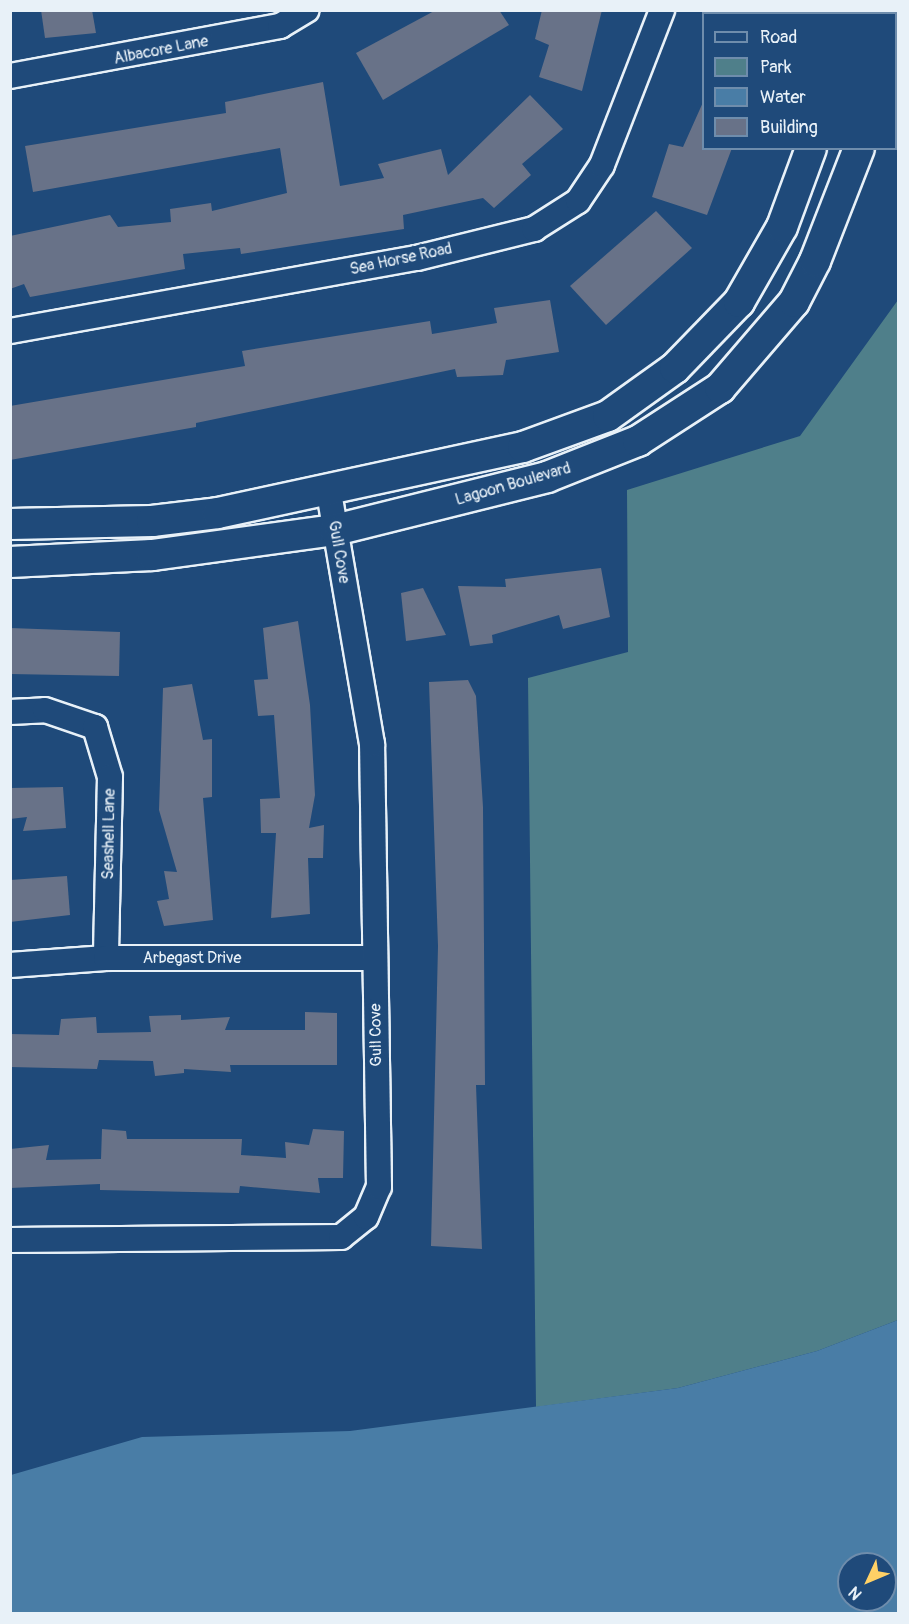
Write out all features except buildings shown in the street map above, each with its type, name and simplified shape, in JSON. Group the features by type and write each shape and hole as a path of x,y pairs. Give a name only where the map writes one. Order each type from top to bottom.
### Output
{"street":[{"name":"Albacore Lane","path":"10,76 280,27 307,10"},
{"name":"Sea Horse Road","path":"10,331 417,258 534,229 578,201 602,165 662,10"},
{"name":"Lagoon Boulevard","path":"10,524 152,521 328,492 571,433 636,398 675,368 739,302 782,228 811,150"},
{"name":"Lagoon Boulevard","path":"10,562 152,555 335,530 547,477 638,441 689,412 760,346 794,302 815,261 858,150"},
{"name":"Gull Cove","path":"10,1240 341,1236 366,1217 379,1187 372,744 328,492"},
{"name":"Seashell Lane","path":"10,712 45,710 95,727 110,777 106,958"},
{"name":"Arbegast Drive","path":"10,965 106,958 374,958"}],"green space":[{"path":"898,300 898,1320 817,1351 678,1388 536,1407 528,678 628,652 627,490 800,436"}],"water":[{"path":"898,1320 898,1613 11,1613 11,1475 142,1437 350,1431 678,1388 817,1351"}]}
